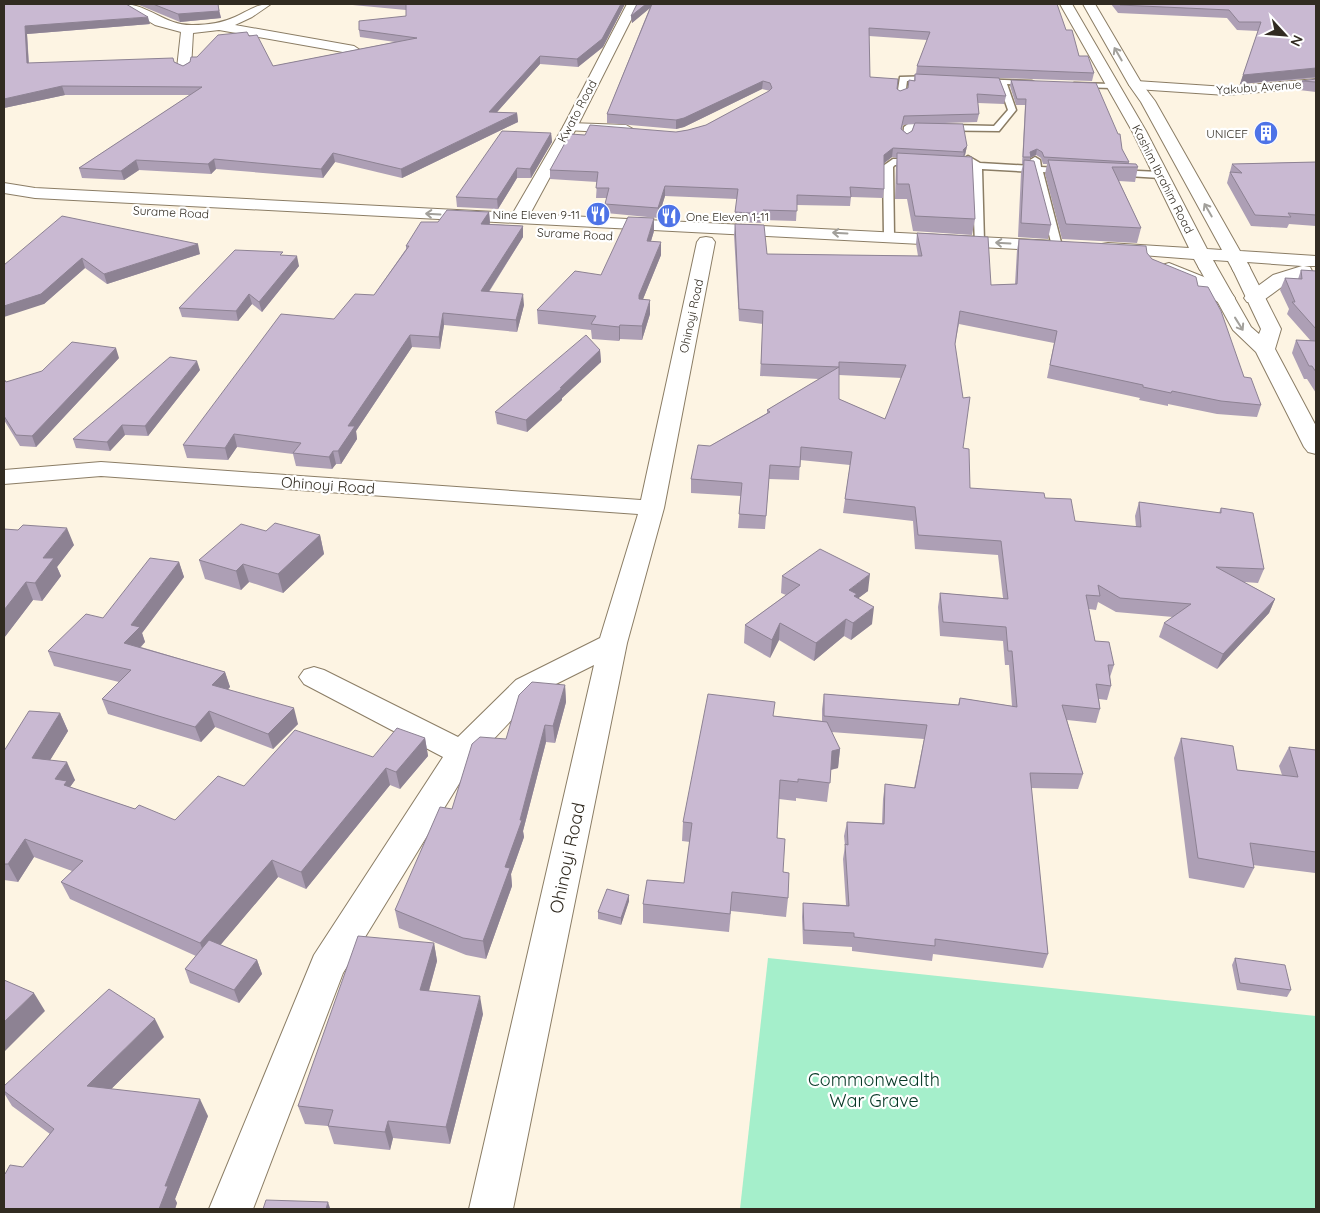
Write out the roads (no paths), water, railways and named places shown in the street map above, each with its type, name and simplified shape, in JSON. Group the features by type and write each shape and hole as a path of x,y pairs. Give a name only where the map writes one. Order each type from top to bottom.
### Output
{"street":[{"path":"126,4 171,27 187,29 223,27 354,50"},
{"path":"223,27 247,18 266,4"},
{"name":"Kwato Road","path":"519,218 570,127 633,4"},
{"path":"1068,7 1091,7"},
{"name":"Kashim Ibrahim Road","path":"1068,7 1139,132 1224,298 1243,330 1265,349 1316,447"},
{"name":"Kashim Ibrahim Road","path":"1091,7 1136,85 1148,101 1238,262 1271,330 1265,349"},
{"path":"184,68 187,29"},
{"name":"Yakubu Avenue","path":"1148,101 1202,91 1316,83"},
{"name":"Yakubu Avenue","path":"1136,85 1202,91"},
{"path":"570,127 640,131"},
{"name":"Surame Road","path":"4,188 35,192 198,202 888,236 1057,246 1078,251"},
{"name":"Surame Road","path":"4,201 706,242 1078,251 1307,266"},
{"path":"1186,223 1173,239 1152,257 1224,298"},
{"path":"1218,228 1259,248 1307,266"},
{"name":"Ohinoyi Road","path":"491,1209 613,642 652,508 706,242"},
{"name":"Surame Road","path":"1100,261 1152,257"},
{"path":"1254,298 1264,288 1307,266"},
{"name":"Ohinoyi Road","path":"4,477 101,469 652,508"},
{"path":"231,1209 327,966 462,754 526,687 613,642"},
{"path":"314,677 462,754"}],"lane":[{"path":"901,96 904,79 943,79"},
{"path":"973,80 1046,84"},
{"path":"906,138 908,127 996,129 1012,110 1002,82"},
{"path":"1065,84 1112,86"},
{"path":"977,165 965,158 968,155 982,155"},
{"path":"1035,158 1036,169 1057,246"},
{"path":"888,236 888,166 893,162 1074,171"},
{"path":"1117,163 1122,174"},
{"path":"977,165 979,242"},
{"path":"1103,172 1160,175"}],"place":[{"name":"UNICEF","path":"1266,133"},
{"name":"Nine Eleven 9-11","path":"598,214"},
{"name":"One Eleven 1-11","path":"669,216"}],"park label":[{"name":"Commonwealth War Grave","path":"874,1089"}]}
